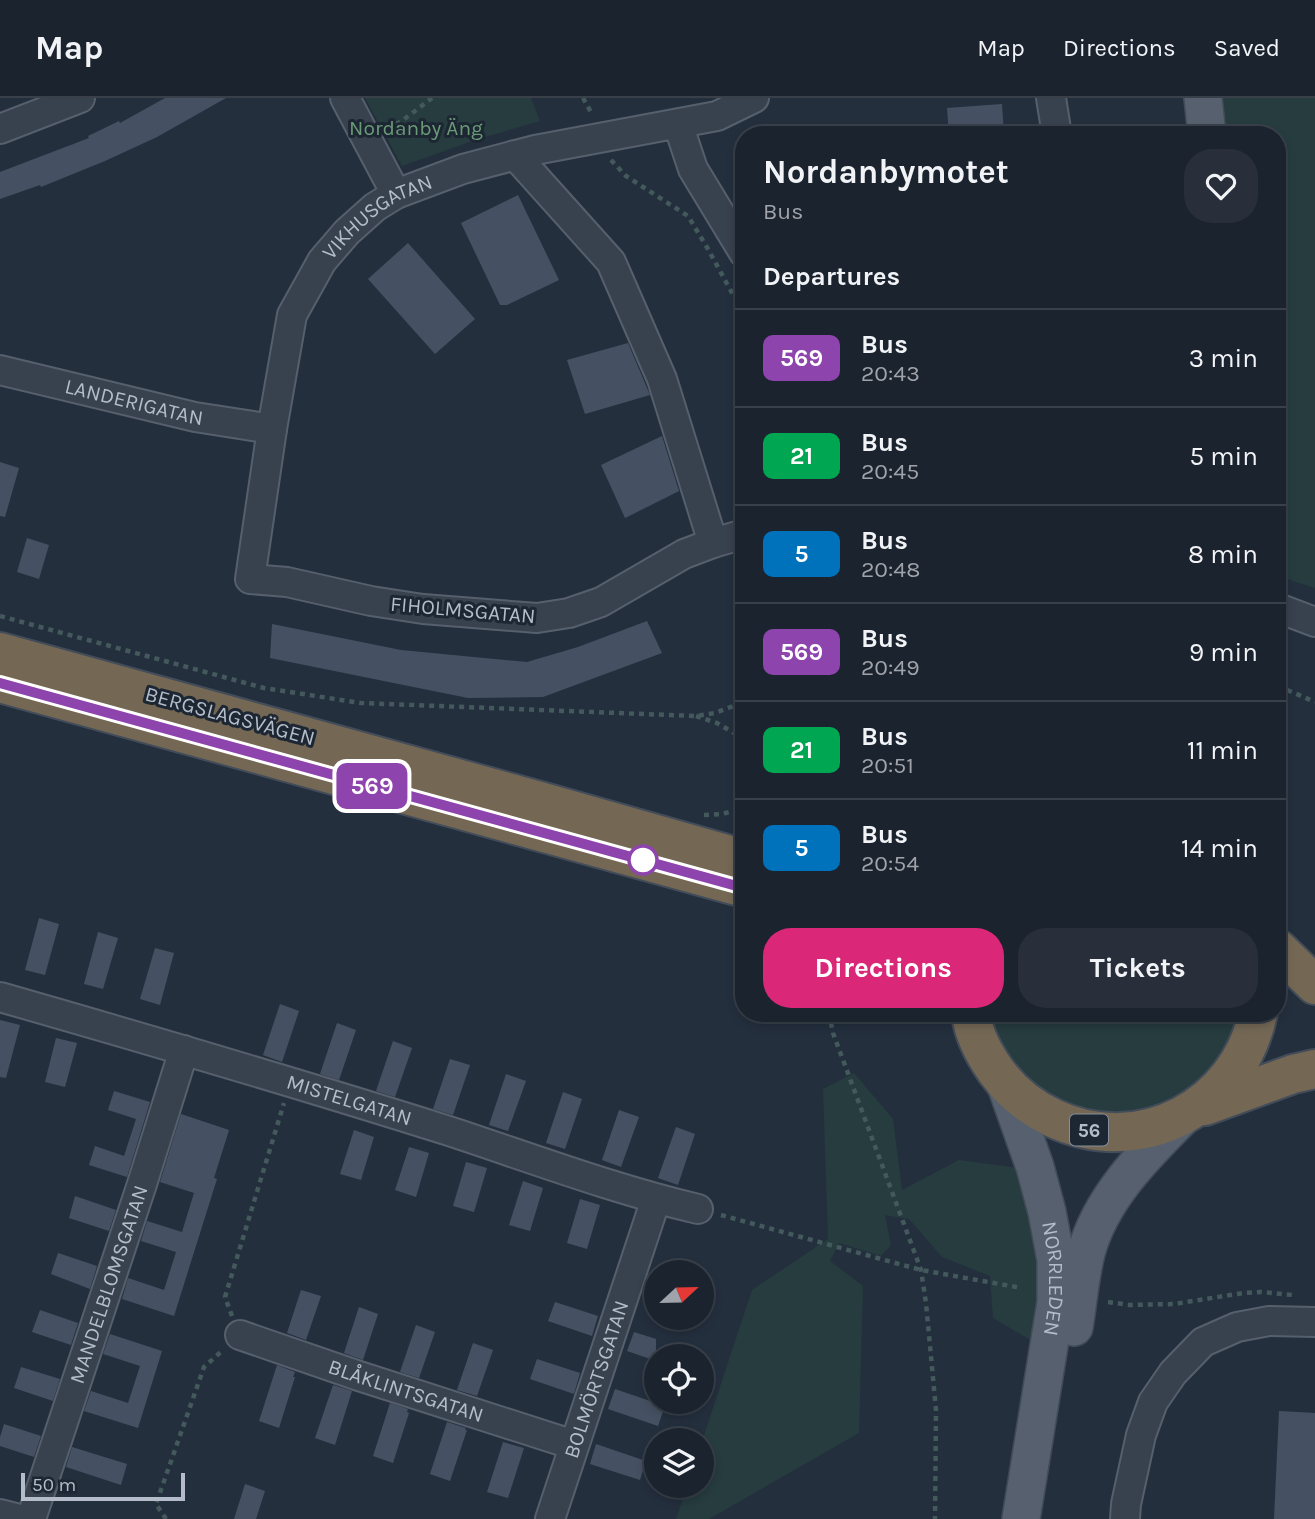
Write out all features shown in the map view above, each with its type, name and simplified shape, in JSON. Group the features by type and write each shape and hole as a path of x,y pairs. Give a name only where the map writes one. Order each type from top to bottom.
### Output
{"highway":[{"name":"BERGSLAGSVÄGEN","path":"0,652 735,856"},
{"name":"BERGSLAGSVÄGEN","path":"0,683 735,886"},
{"path":"1286,957 1315,985"},
{"name":"56","path":"957,1022 984,1053 1006,1085 1035,1110 1070,1126 1107,1133 1146,1130 1293,1074 1315,1069"},
{"name":"56","path":"974,1022 984,1053"},
{"name":"56","path":"1188,1113 1218,1090 1238,1066 1256,1022"}],"main road":[{"path":"1185,98 1187,126"},
{"path":"1203,98 1206,126"},
{"name":"NORRLEDEN","path":"1006,1085 1035,1167 1056,1260 1056,1303 1021,1519"},
{"name":"NORRLEDEN","path":"1044,1519 1086,1251 1098,1221 1118,1189 1154,1145 1188,1113"}],"street":[{"path":"0,129 80,98"},
{"path":"345,98 396,194"},
{"name":"VIKHUSGATAN","path":"250,579 292,315 322,261 348,232 375,207 396,194 464,169 535,150 717,116 754,98"},
{"path":"1051,98 1056,126"},
{"path":"678,124 693,169 735,238"},
{"path":"515,155 611,262 662,379 713,543"},
{"name":"LANDERIGATAN","path":"0,370 195,418 272,429"},
{"name":"FIHOLMSGATAN","path":"250,579 287,582 371,601 422,609 537,618 569,613 601,602 684,554 735,537"},
{"path":"1286,611 1315,622"},
{"name":"MISTELGATAN","path":"0,998 184,1050 448,1131 656,1199 698,1209"},
{"name":"MANDELBLOMSGATAN","path":"31,1519 184,1050"},
{"name":"BOLMÖRTSGATAN","path":"550,1519 656,1199"},
{"path":"1125,1519 1141,1435 1153,1402 1173,1373 1203,1342 1237,1327 1269,1321 1315,1322"},
{"name":"BLÅKLINTSGATAN","path":"240,1335 574,1445"},
{"path":"0,1514 20,1519"}],"path":[{"path":"368,139 403,120 432,98"},
{"path":"583,98 605,138 609,158 626,176 688,216 735,298"},
{"path":"0,616 264,688 361,703 695,716 715,713 735,705"},
{"path":"1286,689 1315,702"},
{"path":"695,716 717,723 735,734"},
{"path":"698,815 735,810"},
{"path":"830,1022 921,1270 936,1410 935,1519"},
{"path":"166,1519 156,1504 204,1367 240,1335 225,1297 290,1083"},
{"path":"698,1209 921,1270 1022,1288"},
{"path":"1108,1302 1130,1305 1174,1304 1261,1292 1302,1295"}],"green space":[{"name":"Nordanby Äng","path":"365,98 531,98 540,121 402,166"},
{"path":"1214,98 1315,98 1315,588 1286,579 1286,126 1217,126"},
{"path":"989,1022 1241,1022 1198,1093 1116,1121 1031,1090 1001,1054"},
{"path":"854,1073 893,1119 902,1190 959,1160 1019,1168 1042,1244 1034,1342 993,1318 990,1276 942,1257 909,1219 885,1215 891,1245 881,1256 839,1243 830,1261 863,1286 859,1433 709,1519 676,1519 683,1498 714,1498 714,1428 706,1428 711,1414 714,1414 714,1405 752,1290 828,1239 823,1089"}],"building":[{"path":"165,98 226,98 157,137 105,161 41,187 40,185 0,199 0,172 89,138 88,136 119,121 120,123"},
{"path":"1002,104 1003,126 948,126 947,108"},
{"path":"518,195 559,280 507,305 500,305 461,223"},
{"path":"408,243 475,319 435,354 368,279"},
{"path":"628,343 650,395 585,414 567,360"},
{"path":"662,436 679,491 625,518 601,465"},
{"path":"0,462 19,468 5,517 0,516"},
{"path":"27,538 49,545 39,579 17,572"},
{"path":"647,621 662,653 543,697 468,698 270,658 272,624 401,650 527,662 578,647"},
{"path":"39,918 59,924 45,975 25,970"},
{"path":"98,932 118,938 103,989 84,984"},
{"path":"155,948 174,953 160,1005 140,999"},
{"path":"280,1004 299,1011 282,1062 263,1055"},
{"path":"0,1020 20,1025 6,1078 0,1077"},
{"path":"337,1023 356,1030 339,1080 320,1074"},
{"path":"56,1038 77,1043 65,1087 45,1082"},
{"path":"393,1041 412,1048 395,1097 376,1091"},
{"path":"450,1059 470,1065 453,1115 433,1109"},
{"path":"506,1074 526,1081 508,1131 489,1125"},
{"path":"114,1091 150,1102 127,1177 89,1165 95,1146 124,1156 136,1119 108,1110"},
{"path":"563,1092 582,1099 565,1149 546,1143"},
{"path":"619,1110 639,1117 621,1167 602,1160"},
{"path":"181,1114 229,1130 214,1178 217,1179 174,1316 122,1299 128,1278 164,1290 176,1252 141,1241 147,1221 182,1232 194,1193 160,1182"},
{"path":"676,1127 695,1134 678,1185 658,1178"},
{"path":"354,1130 374,1137 361,1180 340,1174"},
{"path":"409,1147 429,1153 416,1197 395,1190"},
{"path":"466,1162 487,1168 474,1212 453,1206"},
{"path":"523,1181 543,1188 530,1231 509,1225"},
{"path":"75,1196 116,1210 109,1231 69,1218"},
{"path":"580,1199 600,1205 587,1249 567,1243"},
{"path":"58,1253 97,1266 90,1289 51,1274"},
{"path":"301,1290 321,1296 306,1340 287,1333"},
{"path":"555,1302 598,1316 592,1336 548,1321"},
{"path":"359,1307 378,1314 363,1360 344,1353"},
{"path":"40,1310 78,1323 71,1345 32,1332"},
{"path":"416,1325 435,1332 419,1378 400,1372"},
{"path":"634,1332 656,1339 656,1344 644,1344 644,1357 627,1351"},
{"path":"110,1334 162,1351 138,1428 84,1411 91,1391 128,1403 140,1366 103,1354"},
{"path":"473,1343 493,1350 477,1396 457,1390"},
{"path":"537,1359 580,1373 574,1394 530,1379"},
{"path":"277,1365 295,1372 279,1428 259,1421"},
{"path":"21,1367 60,1379 53,1401 14,1388"},
{"path":"333,1385 352,1391 335,1445 315,1438"},
{"path":"615,1389 644,1399 644,1414 662,1414 658,1426 608,1409"},
{"path":"390,1403 408,1409 409,1413 393,1463 373,1456"},
{"path":"1279,1411 1315,1413 1315,1519 1274,1519"},
{"path":"447,1422 467,1430 450,1481 430,1474"},
{"path":"4,1424 41,1436 34,1457 0,1446"},
{"path":"503,1442 524,1448 508,1498 487,1492"},
{"path":"596,1444 644,1460 640,1480 590,1464"},
{"path":"72,1447 127,1464 121,1485 66,1467"},
{"path":"245,1484 265,1491 256,1519 234,1519"}],"bus line":[{"name":"569","path":"0,683 735,886"}]}
